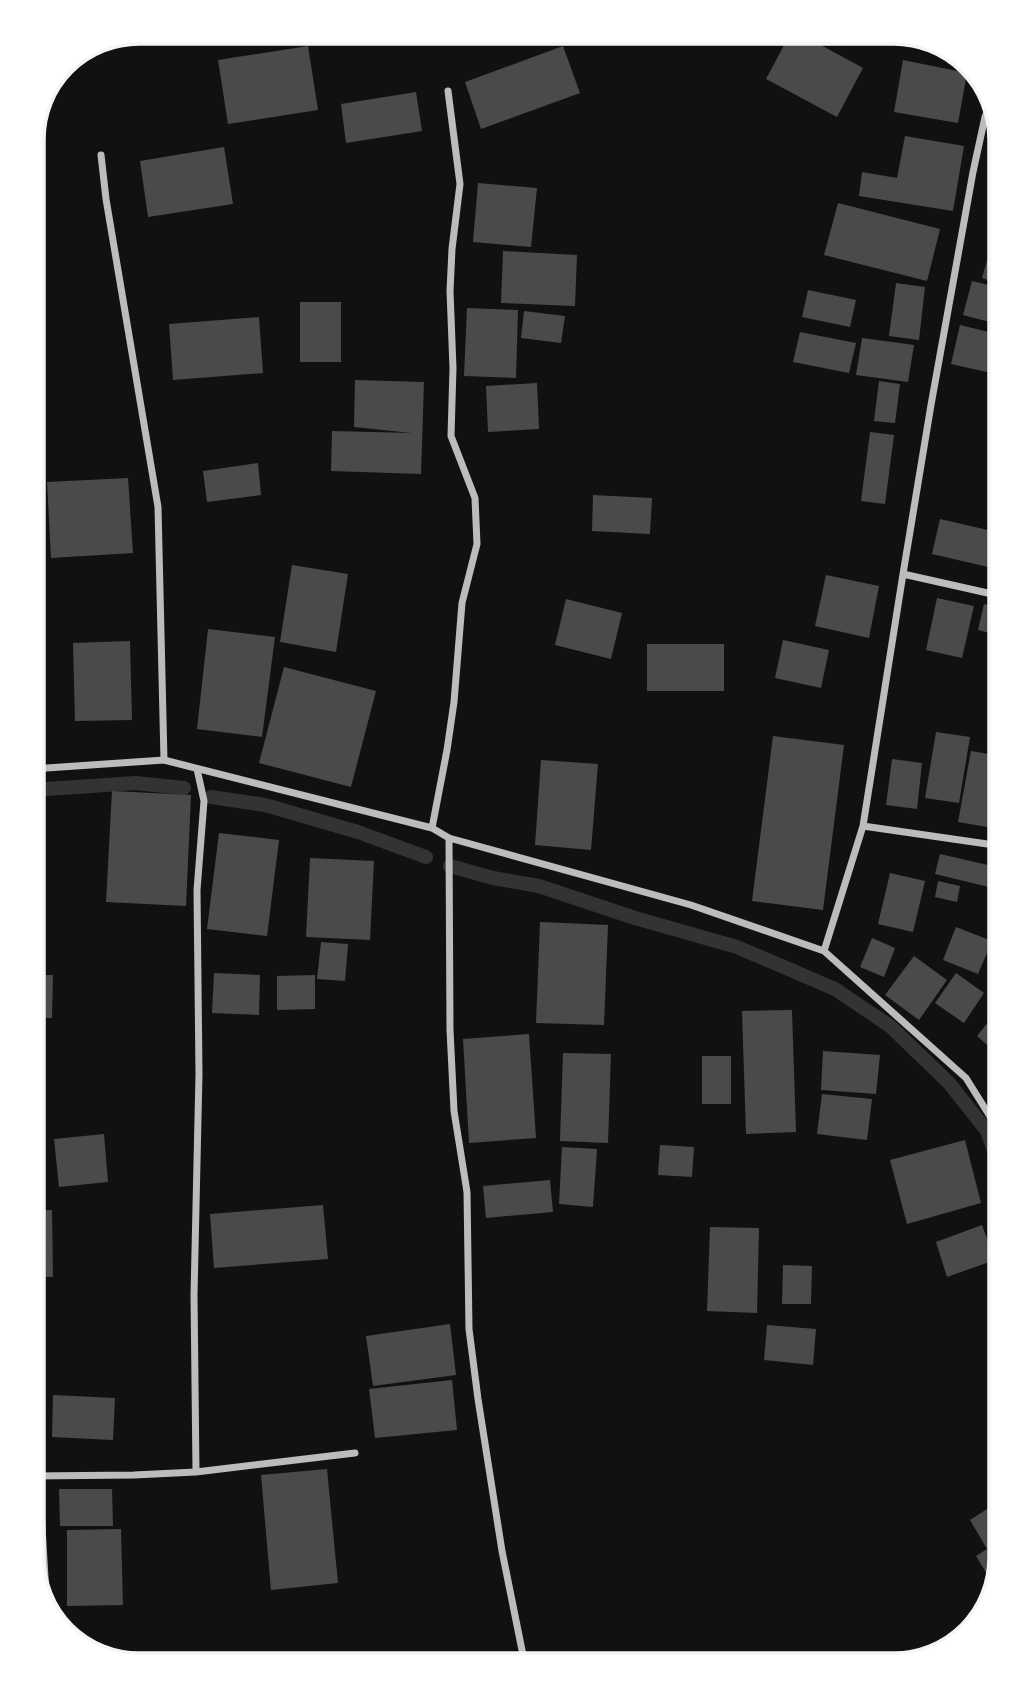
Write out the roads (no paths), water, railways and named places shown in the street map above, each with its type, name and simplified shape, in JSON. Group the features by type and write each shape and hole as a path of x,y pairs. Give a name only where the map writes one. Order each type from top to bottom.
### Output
{"street":[{"path":"432,828 454,702 462,603 477,544 475,498 451,436 453,368 450,290 460,184 448,91"},
{"path":"824,951 863,825 903,574 973,172 986,115"},
{"path":"101,155 158,507 164,760"},
{"path":"903,574 989,593"},
{"path":"44,768 164,760 432,828 449,838 691,905 824,951 966,1078 989,1114"},
{"path":"196,1472 194,1295 199,1074 197,890 204,801 197,769"},
{"path":"863,825 989,844"},
{"path":"449,838 451,1044 454,1111 467,1192 469,1329 502,1551 523,1653"},
{"path":"44,1476 196,1472 355,1453"}],"waterway":[{"path":"44,789 135,783 184,788"},
{"path":"211,797 265,805 358,832 426,857"},
{"path":"450,866 493,878 539,886 635,918 737,947 835,989 890,1026 949,1083 989,1137"}]}
